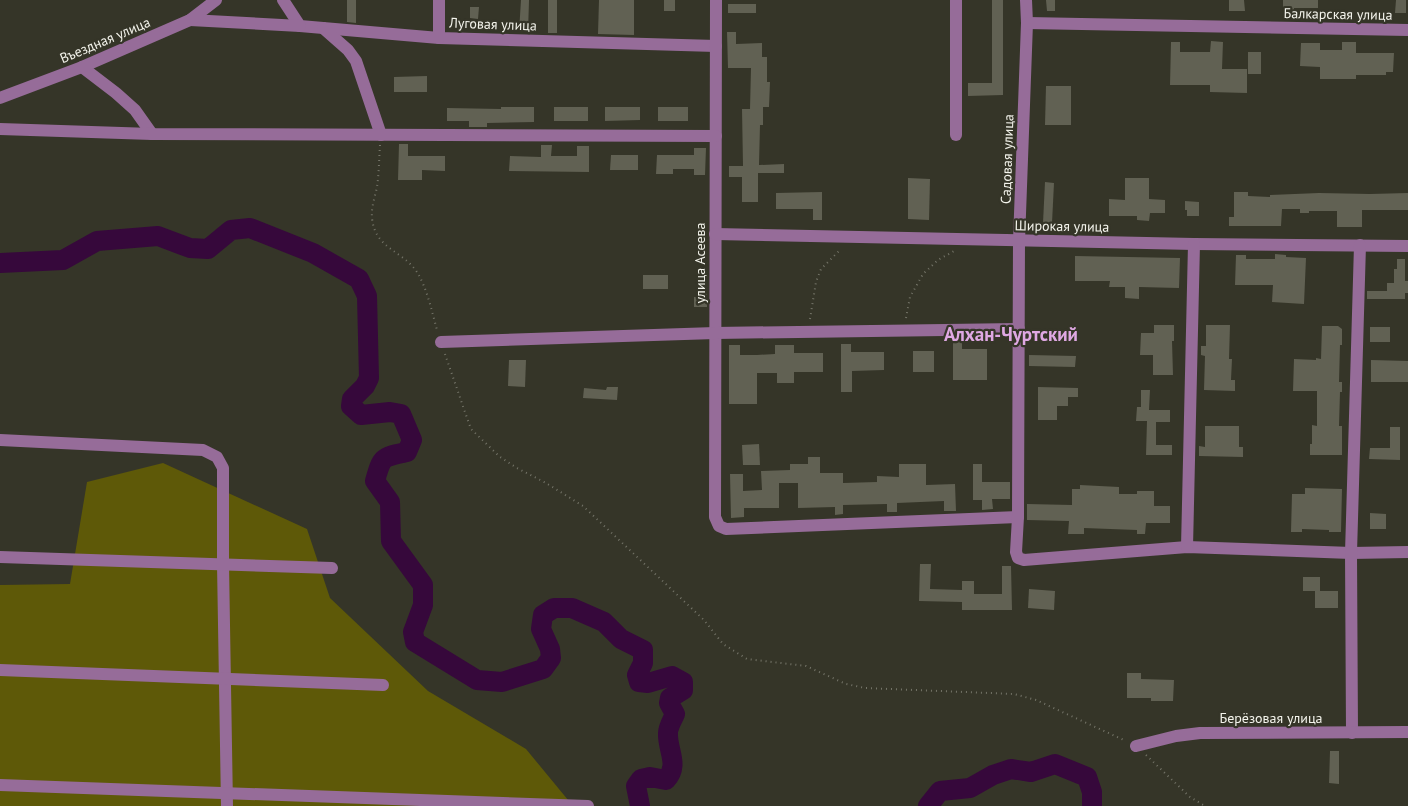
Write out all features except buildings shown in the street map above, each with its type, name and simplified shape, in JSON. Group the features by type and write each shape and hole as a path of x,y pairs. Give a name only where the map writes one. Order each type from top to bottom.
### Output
{"street":[{"name":"Въездная улица","path":"0,98 82,67 190,20 216,0"},
{"path":"283,0 300,26"},
{"path":"439,0 439,38"},
{"name":"улица Асеева","path":"716,0 715,517 718,526 726,529 1018,517"},
{"path":"956,0 956,135"},
{"name":"Садовая улица","path":"1026,0 1027,23 1019,240 1018,517 1016,552 1018,558 1024,560 1187,547"},
{"name":"Луговая улица","path":"190,20 300,26 439,38 716,46"},
{"name":"Балкарская улица","path":"1027,23 1408,30"},
{"path":"323,28 348,50 356,61 381,135"},
{"path":"82,67 135,110 152,134"},
{"path":"0,129 152,134 716,136"},
{"name":"Широкая улица","path":"715,234 1194,244 1408,246"},
{"path":"1194,244 1187,547 1351,553 1408,552"},
{"path":"1352,733 1351,553 1360,245"},
{"path":"441,342 715,333 1019,329"},
{"path":"0,440 203,450 217,456 223,468 222,564 227,806"},
{"path":"0,557 332,568"},
{"path":"0,670 383,685"},
{"name":"Берёзовая улица","path":"1136,746 1176,736 1200,733 1408,732"},
{"path":"0,785 588,806"}],"path":[{"path":"381,135 377,186 372,217 375,231 382,242 407,261 422,283 472,429 500,457 583,506 704,620 723,644 747,658 806,666 846,684 865,688 1014,694 1036,700 1136,746 1190,797 1205,806"},
{"path":"808,332 816,282 821,270 841,249 858,237"},
{"path":"904,331 910,296 923,274 938,260 975,240"}],"shaded area":[{"path":"163,463 307,529 330,598 428,691 526,749 573,806 0,806 0,585 70,584 87,482"}],"waterway":[{"path":"0,263 63,260 97,241 158,236 190,248 208,249 231,230 250,228 313,253 359,279 367,296 369,378 365,386 352,399 351,406 361,415 390,412 401,414 412,440 407,452 384,459 379,467 375,481 390,502 391,541 423,585 423,605 413,632 415,642 477,680 502,682 543,669 551,658 550,649 541,629 543,615 554,608 572,608 604,622 621,639 643,650 643,663 637,675 639,682 648,683 672,676 683,682 683,690 670,698 669,703 675,714 668,733 673,763 672,769 666,780 650,777 641,779 636,786 640,806"},
{"path":"928,806 940,791 970,788 993,775 1011,769 1031,772 1055,764 1087,777 1092,792 1092,806"}],"district":[{"name":"Алхан-Чуртский","path":"1011,334"}]}
